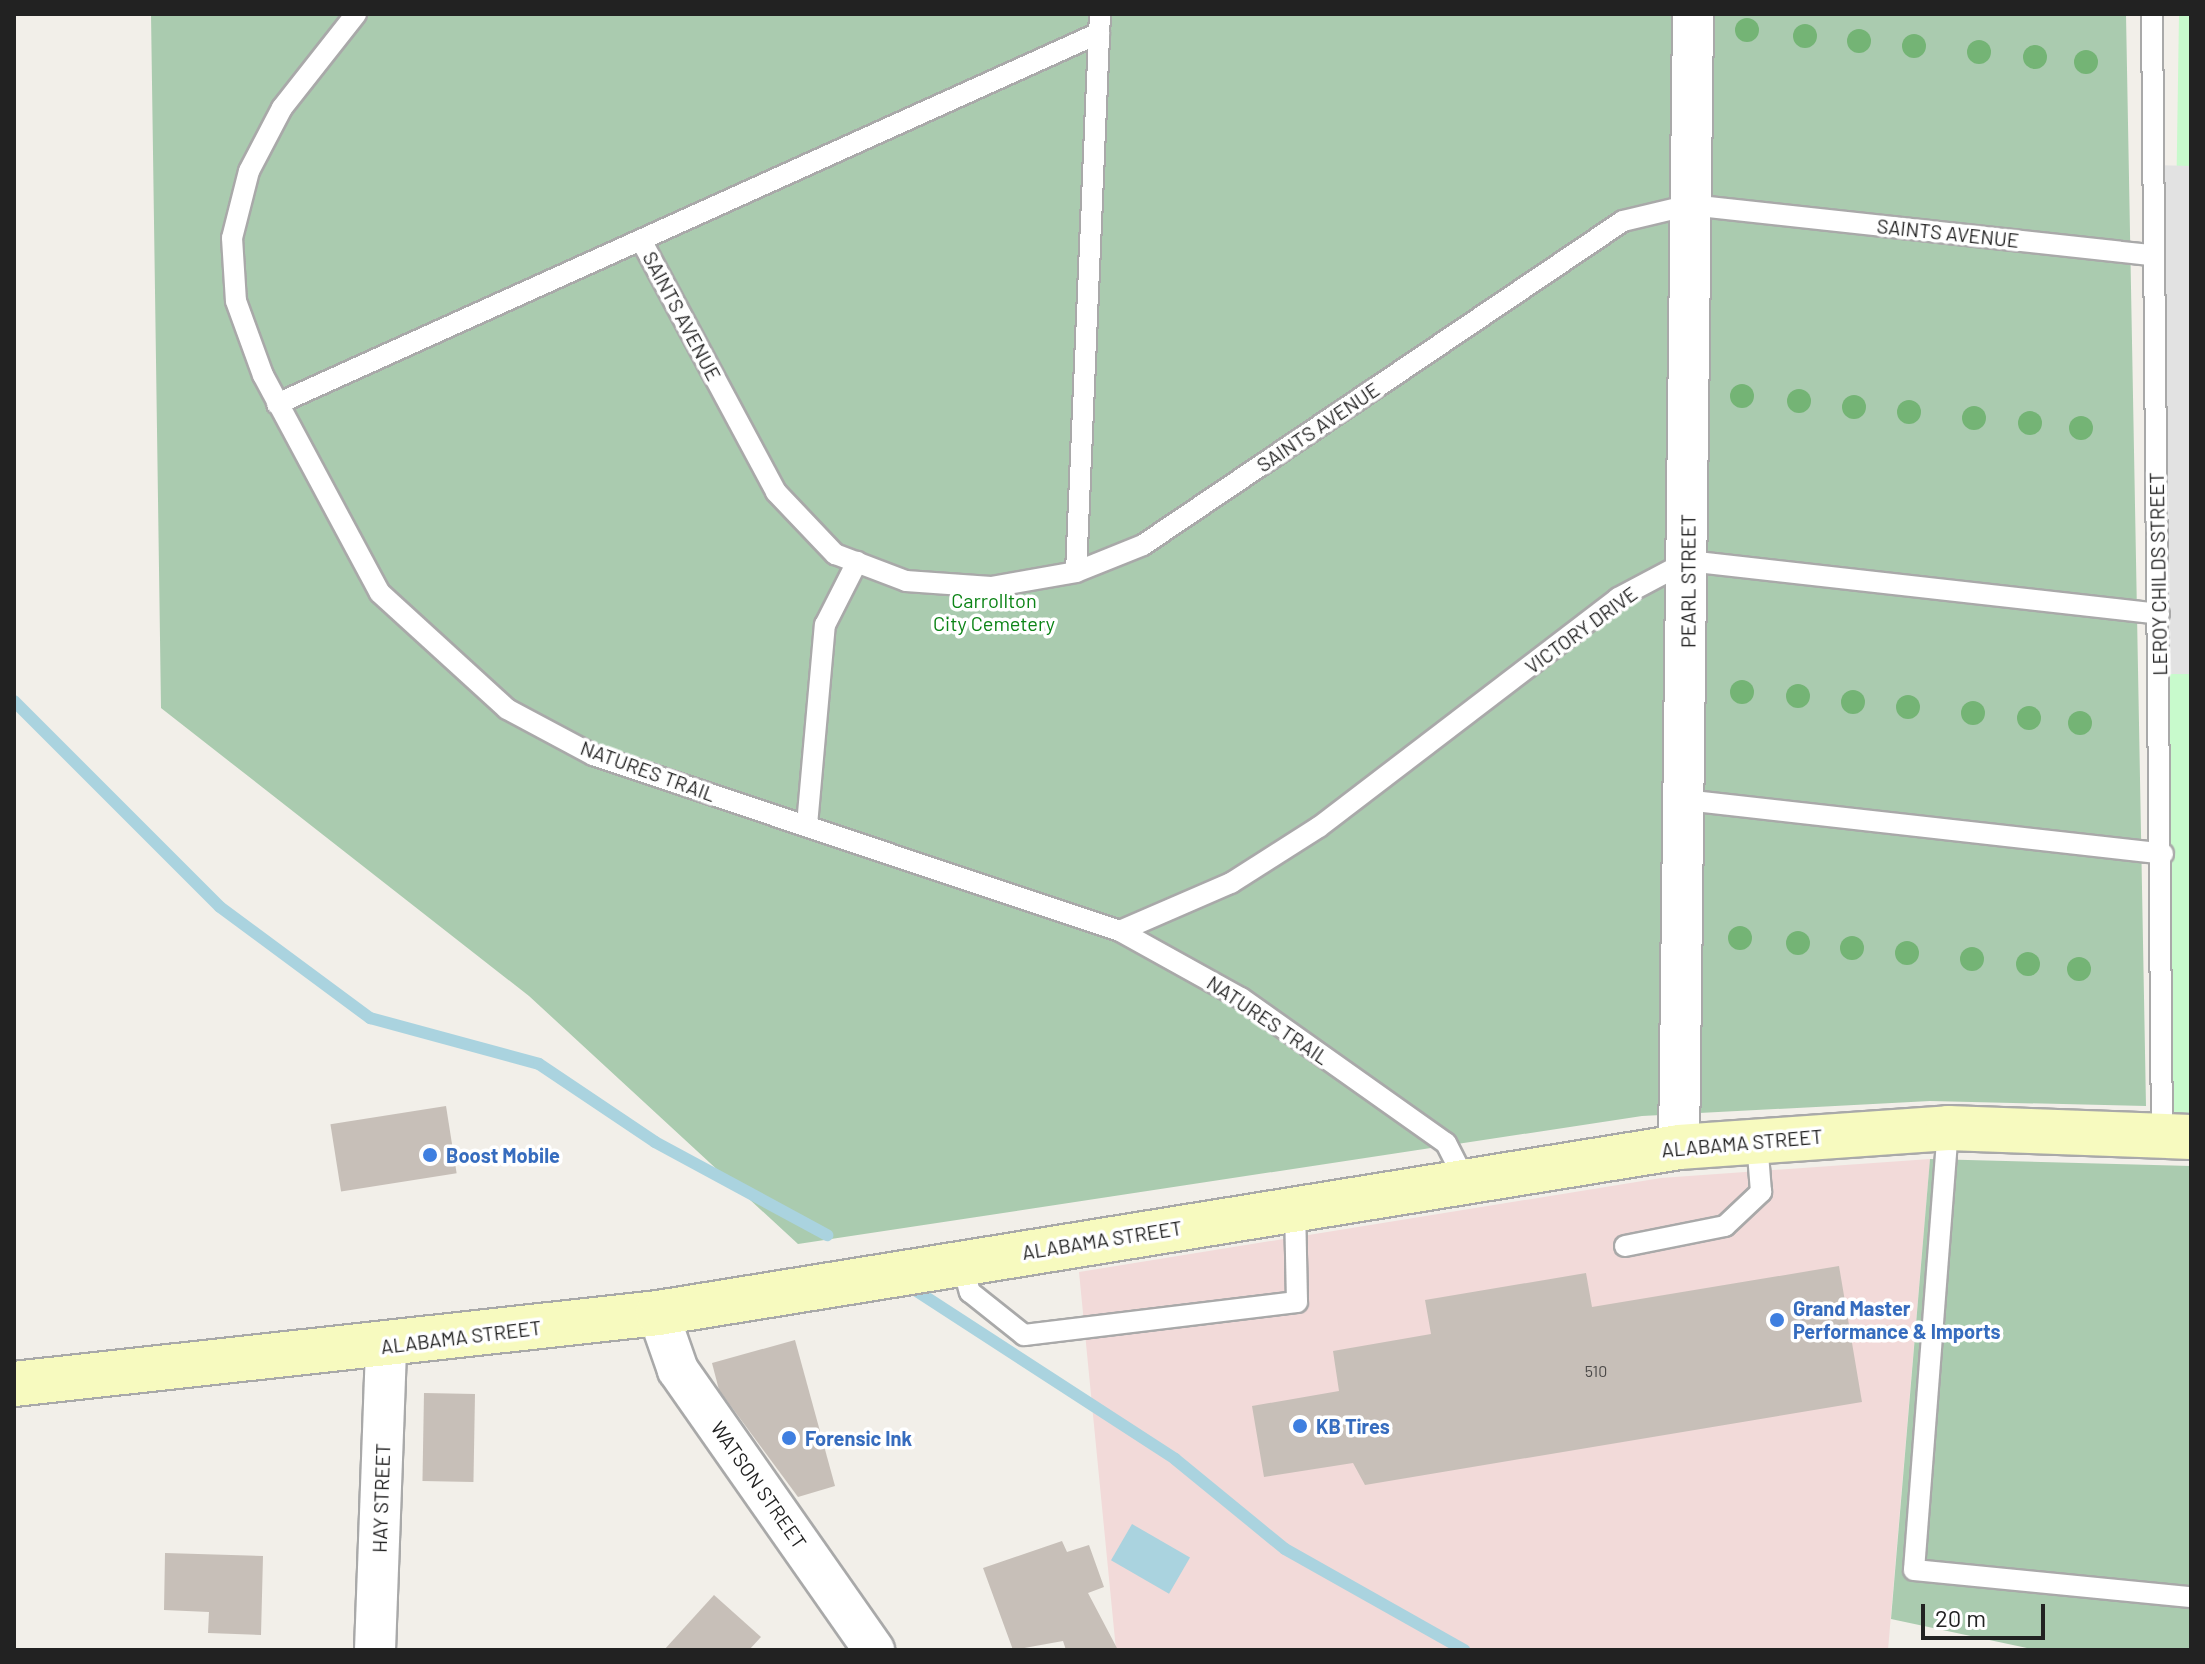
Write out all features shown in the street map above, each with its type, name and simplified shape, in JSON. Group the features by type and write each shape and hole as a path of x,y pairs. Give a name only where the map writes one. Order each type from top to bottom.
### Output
{"main road":[{"name":"ALABAMA STREET","path":"14,1384 386,1346 658,1313 1295,1209 1464,1178 1679,1147 1948,1128 2176,1136"}],"street":[{"name":"PEARL STREET","path":"1679,1147 1693,14"},
{"name":"WATSON STREET","path":"658,1313 678,1370 874,1650"},
{"name":"HAY STREET","path":"375,1650 386,1346"}],"lane":[{"name":"NATURES TRAIL","path":"356,14 282,108 249,171 232,238 236,301 277,404 380,593 507,709 593,755 1120,931 1241,998 1446,1143 1464,1178"},
{"name":"LEROY CHILDS STREET","path":"2152,14 2152,255 2163,854 2176,1136"},
{"path":"277,404 641,240 1100,24 1076,572"},
{"name":"SAINTS AVENUE","path":"641,240 776,492 835,554 906,581 991,587 1076,572 1143,545 1623,221 1690,205 2152,255"},
{"path":"1688,561 2159,614"},
{"name":"VICTORY DRIVE","path":"1120,931 1231,883 1319,827 1618,598 1688,561"},
{"path":"807,825 825,625 857,562"},
{"path":"1685,800 2163,854"},
{"path":"1948,1128 1914,1570 2191,1597"},
{"path":"1625,1246 1725,1226 1761,1192 1757,1141"},
{"path":"962,1263 970,1292 1024,1335 1297,1302 1295,1209"}],"shaded area":[{"path":"2153,165 2191,166 2191,674 2160,674"},
{"path":"1930,1159 1888,1650 1116,1650 1079,1272 1661,1178"}],"green space":[{"name":"Carrollton City Cemetery","path":"151,14 2126,14 2146,1106 1930,1101 1642,1116 798,1244 529,996 161,708"},
{"path":"2179,14 2191,14 2191,1137 2162,1134"},
{"path":"1930,1159 2191,1166 2191,1650 2036,1650 1891,1619"}],"water":[{"path":"1132,1524 1190,1558 1169,1594 1111,1560"}],"building":[{"path":"446,1106 457,1173 341,1191 330,1124"},
{"path":"1839,1266 1862,1402 1365,1485 1353,1463 1264,1477 1252,1406 1339,1391 1333,1351 1431,1334 1425,1300 1586,1273 1592,1307"},
{"name":"Forensic Ink","path":"795,1340 835,1486 798,1497 719,1390 712,1363"},
{"path":"424,1393 475,1394 473,1482 422,1481"},
{"path":"1062,1541 1067,1552 1089,1545 1104,1587 1088,1593 1118,1650 1066,1650 1063,1641 1013,1650 983,1568"},
{"path":"165,1553 263,1556 261,1635 208,1633 209,1612 164,1610"},
{"path":"714,1595 761,1637 749,1650 664,1650"}],"waterway":[{"path":"14,701 220,907 370,1018 539,1064 655,1142 827,1235"},
{"path":"915,1290 1175,1459 1285,1549 1464,1650"}],"place":[{"name":"Boost Mobile","path":"430,1155"},
{"name":"Grand Master Performance & Imports","path":"1777,1320"},
{"name":"KB Tires","path":"1300,1426"},
{"name":"Forensic Ink","path":"789,1438"}]}
